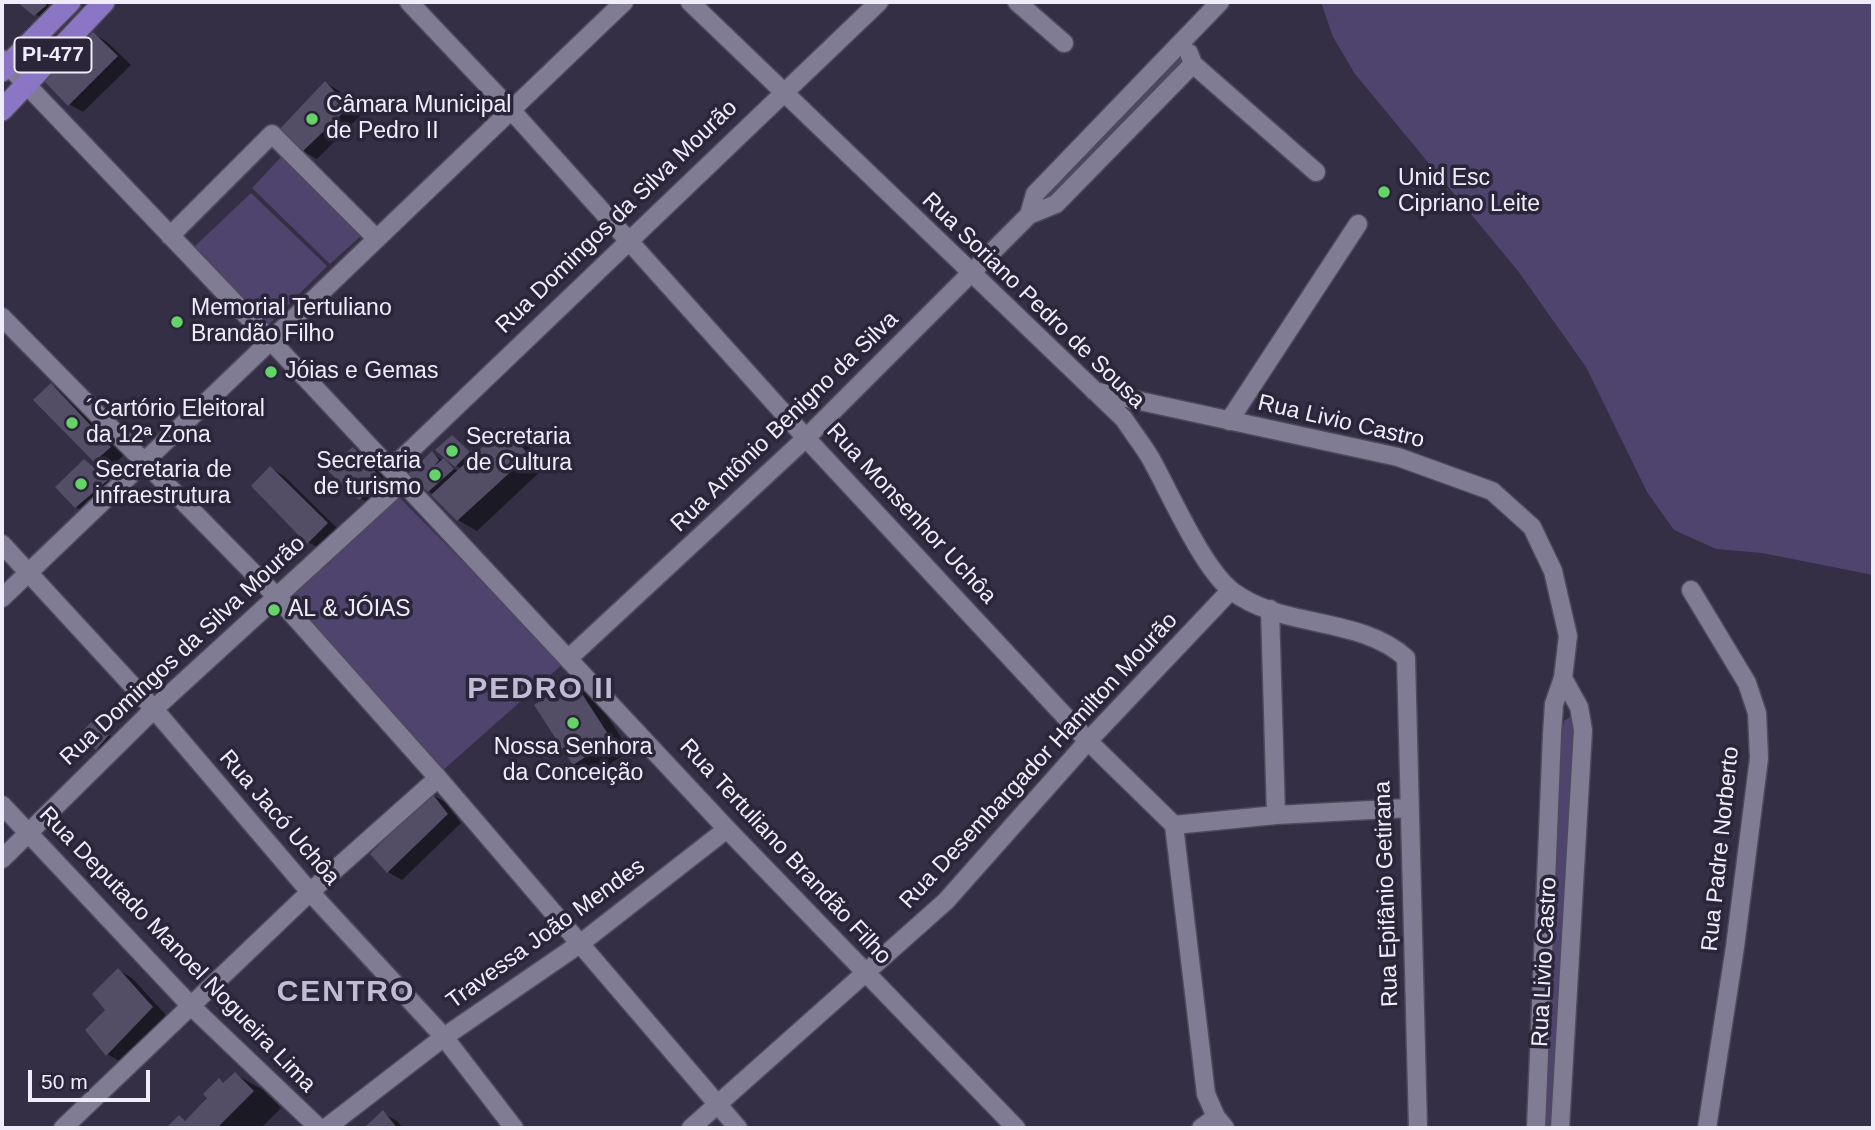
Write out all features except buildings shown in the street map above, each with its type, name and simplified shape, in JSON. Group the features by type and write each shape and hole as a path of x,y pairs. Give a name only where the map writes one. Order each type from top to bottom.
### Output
{"main road":[{"name":"PI-477","path":"4,65 70,2"},
{"name":"PI-477","path":"2,110 104,2"}],"street":[{"name":"Rua Monsenhor Uchôa","path":"409,2 512,111 806,438 1088,741 1174,825"},
{"path":"2,598 624,2"},
{"name":"Rua Soriano Pedro de Sousa","path":"690,2 1124,419 1143,447 1201,552 1231,590 1270,609 1388,643 1406,658"},
{"name":"Rua Domingos da Silva Mourão","path":"2,859 153,709 278,597 627,241 879,2"},
{"path":"1017,2 1064,43"},
{"name":"Rua Antônio Benigno da Silva","path":"1029,215 1035,194 1211,5"},
{"path":"1175,46 1189,52 1193,64 1316,172"},
{"name":"Rua Antônio Benigno da Silva","path":"569,658 806,438 973,275 1029,215 1056,204 1193,64"},
{"name":"Rua Tertuliano Brandão Filho","path":"4,65 272,342 727,829 1016,1128"},
{"path":"170,236 272,134 377,239"},
{"path":"1229,421 1358,225"},
{"path":"2,317 278,597 581,943 738,1128"},
{"name":"Rua Livio Castro","path":"1094,391 1398,457 1492,491 1532,527 1553,571 1568,636 1563,678 1554,704 1552,734 1536,1128"},
{"name":"Rua Jacó Uchôa","path":"2,544 153,709 310,892 444,1037 514,1128"},
{"name":"Rua Desembargador Hamilton Mourão","path":"691,1128 946,901 1088,741 1231,590"},
{"name":"Rua Padre Norberto","path":"1691,590 1747,683 1757,713 1759,758 1735,947 1707,1128"},
{"path":"1270,609 1276,815"},
{"name":"Rua Epifânio Getirana","path":"1406,658 1418,1128"},
{"name":"Rua Livio Castro","path":"1560,1128 1583,730 1579,707 1563,678"},
{"path":"63,1128 310,892 438,778"},
{"name":"Rua Deputado Manoel Nogueira Lima","path":"2,805 191,1006 319,1128"},
{"path":"1201,1128 1220,1122 1206,1094 1202,1074 1174,825 1276,815 1409,808"},
{"name":"Travessa João Mendes","path":"326,1128 444,1037 581,943 727,829"}],"shaded area":[{"path":"1321,2 1873,2 1873,575 1762,553 1716,549 1674,530 1647,492 1586,367 1518,271 1355,74 1333,37"},
{"path":"1176,52 1189,64 1049,205 1038,196"},
{"path":"284,154 363,234 330,264 252,188"},
{"path":"251,193 327,266 268,325 193,248"},
{"path":"398,496 564,663 442,771 287,598"},
{"path":"1570,717 1575,721 1557,1128 1541,1128 1562,733 1564,721"}],"place":[{"name":"Câmara Municipal de Pedro II","path":"312,119"},
{"name":"Unid Esc Cipriano Leite","path":"1384,192"},
{"name":"Memorial Tertuliano Brandão Filho","path":"177,322"},
{"name":"Jóias e Gemas","path":"271,372"},
{"name":"´Cartório Eleitoral da 12ª Zona","path":"72,423"},
{"name":"Secretaria de Cultura","path":"452,451"},
{"name":"Secretaria de turismo","path":"435,475"},
{"name":"Secretaria de infraestrutura","path":"81,484"},
{"name":"AL & JÓIAS","path":"274,610"},
{"name":"Nossa Senhora da Conceição","path":"573,723"}],"district":[{"name":"PEDRO II","path":"541,690"},
{"name":"CENTRO","path":"346,993"}]}
